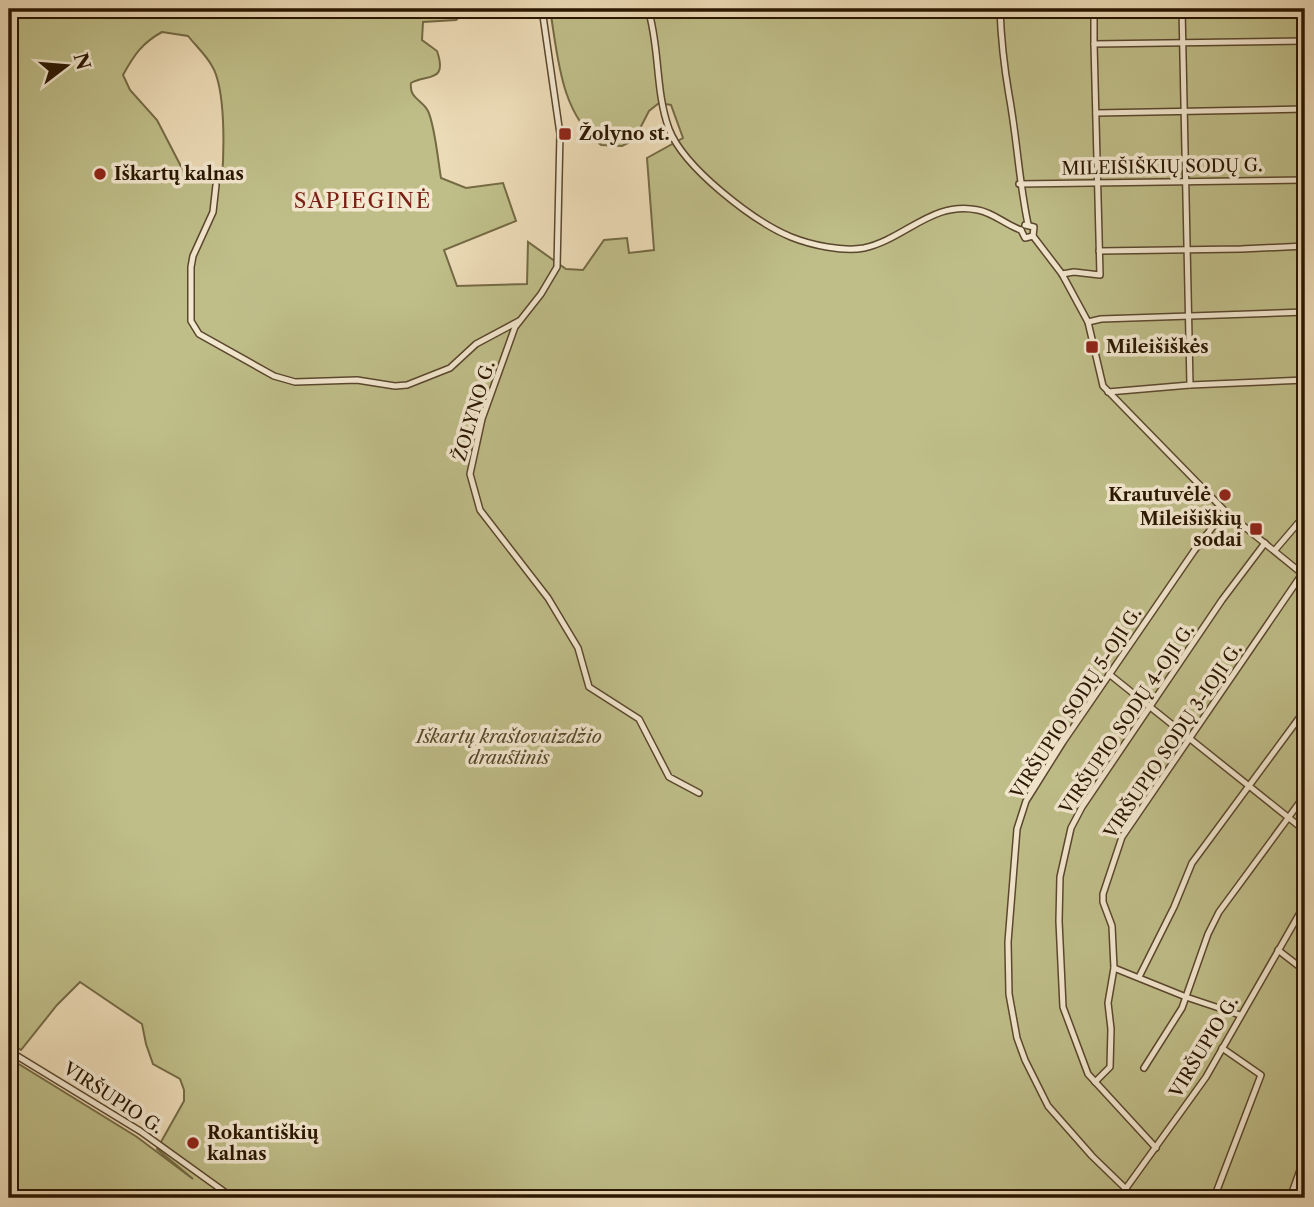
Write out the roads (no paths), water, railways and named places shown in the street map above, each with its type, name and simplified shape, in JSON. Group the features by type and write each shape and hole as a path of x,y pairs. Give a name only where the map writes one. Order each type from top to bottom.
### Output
{"street":[{"name":"ŽOLYNO G.","path":"542,9 560,134 557,267 541,294 519,321 482,419 470,474 480,510 548,598 578,648 590,687 639,719 669,776 699,793"},
{"path":"648,9 659,86 673,138 686,157 715,185 770,226 799,240 859,249 884,241 931,215 956,209 981,210 1010,227 1021,230 1025,238 1033,236"},
{"path":"1000,9 1002,60 1010,96 1019,184 1028,224 1035,229 1033,236"},
{"path":"1062,275 1074,272 1098,276 1100,251 1094,9"},
{"path":"1182,9 1190,385"},
{"path":"1094,44 1305,41"},
{"path":"1096,113 1305,109"},
{"name":"MILEIŠIŠKIŲ SODŲ G.","path":"1019,184 1305,180"},
{"path":"216,185 213,212 193,256 191,321 199,334 274,376 295,382 357,380 395,386 407,385 453,367 476,344 519,321"},
{"path":"1021,230 1028,224"},
{"path":"1033,236 1062,275 1088,322 1100,381 1108,392 1225,511 1304,575"},
{"path":"1100,251 1305,246"},
{"path":"1088,322 1101,319 1305,312"},
{"path":"1108,392 1305,380"},
{"name":"VIRŠUPIO SODŲ 5-OJI G.","path":"1126,1189 1048,1107 1017,1038 1012,1016 1008,968 1009,915 1020,814 1038,780 1109,674 1225,511"},
{"path":"1275,550 1305,515"},
{"path":"1298,522 1305,526"},
{"name":"VIRŠUPIO SODŲ 4-OJI G.","path":"1156,1148 1095,1082 1082,1062 1062,1001 1059,913 1061,865 1071,828 1082,807 1222,600 1265,543"},
{"name":"VIRŠUPIO SODŲ 3-IOJI G.","path":"1095,1082 1110,1067 1111,1029 1108,1003 1114,968 1112,926 1102,900 1116,850 1135,817 1304,575"},
{"path":"1109,674 1304,830"},
{"path":"1139,977 1174,907 1192,863 1305,710"},
{"path":"1144,1068 1182,1008 1208,934 1219,912 1305,795"},
{"name":"VIRŠUPIO G.","path":"1119,1198 1206,1077 1305,904"},
{"path":"1278,950 1305,971"},
{"path":"1114,968 1240,1015"},
{"path":"1214,1198 1261,1075 1222,1048"},
{"name":"VIRŠUPIO G.","path":"9,1051 140,1131 233,1198"},
{"path":"1290,1198 1305,1156"},
{"path":"1297,1177 1305,1180"}],"place":[{"name":"Žolyno st.","path":"565,134"},
{"name":"Iškartų kalnas","path":"100,174"},
{"name":"Mileišiškės","path":"1092,347"},
{"name":"Krautuvėlė","path":"1225,495"},
{"name":"Mileišiškių sodai","path":"1256,529"},
{"name":"Rokantiškių kalnas","path":"193,1143"}],"district":[{"name":"SAPIEGINĖ","path":"363,200"}],"park label":[{"name":"Iškartų kraštovaizdžio draustinis","path":"509,747"}]}
